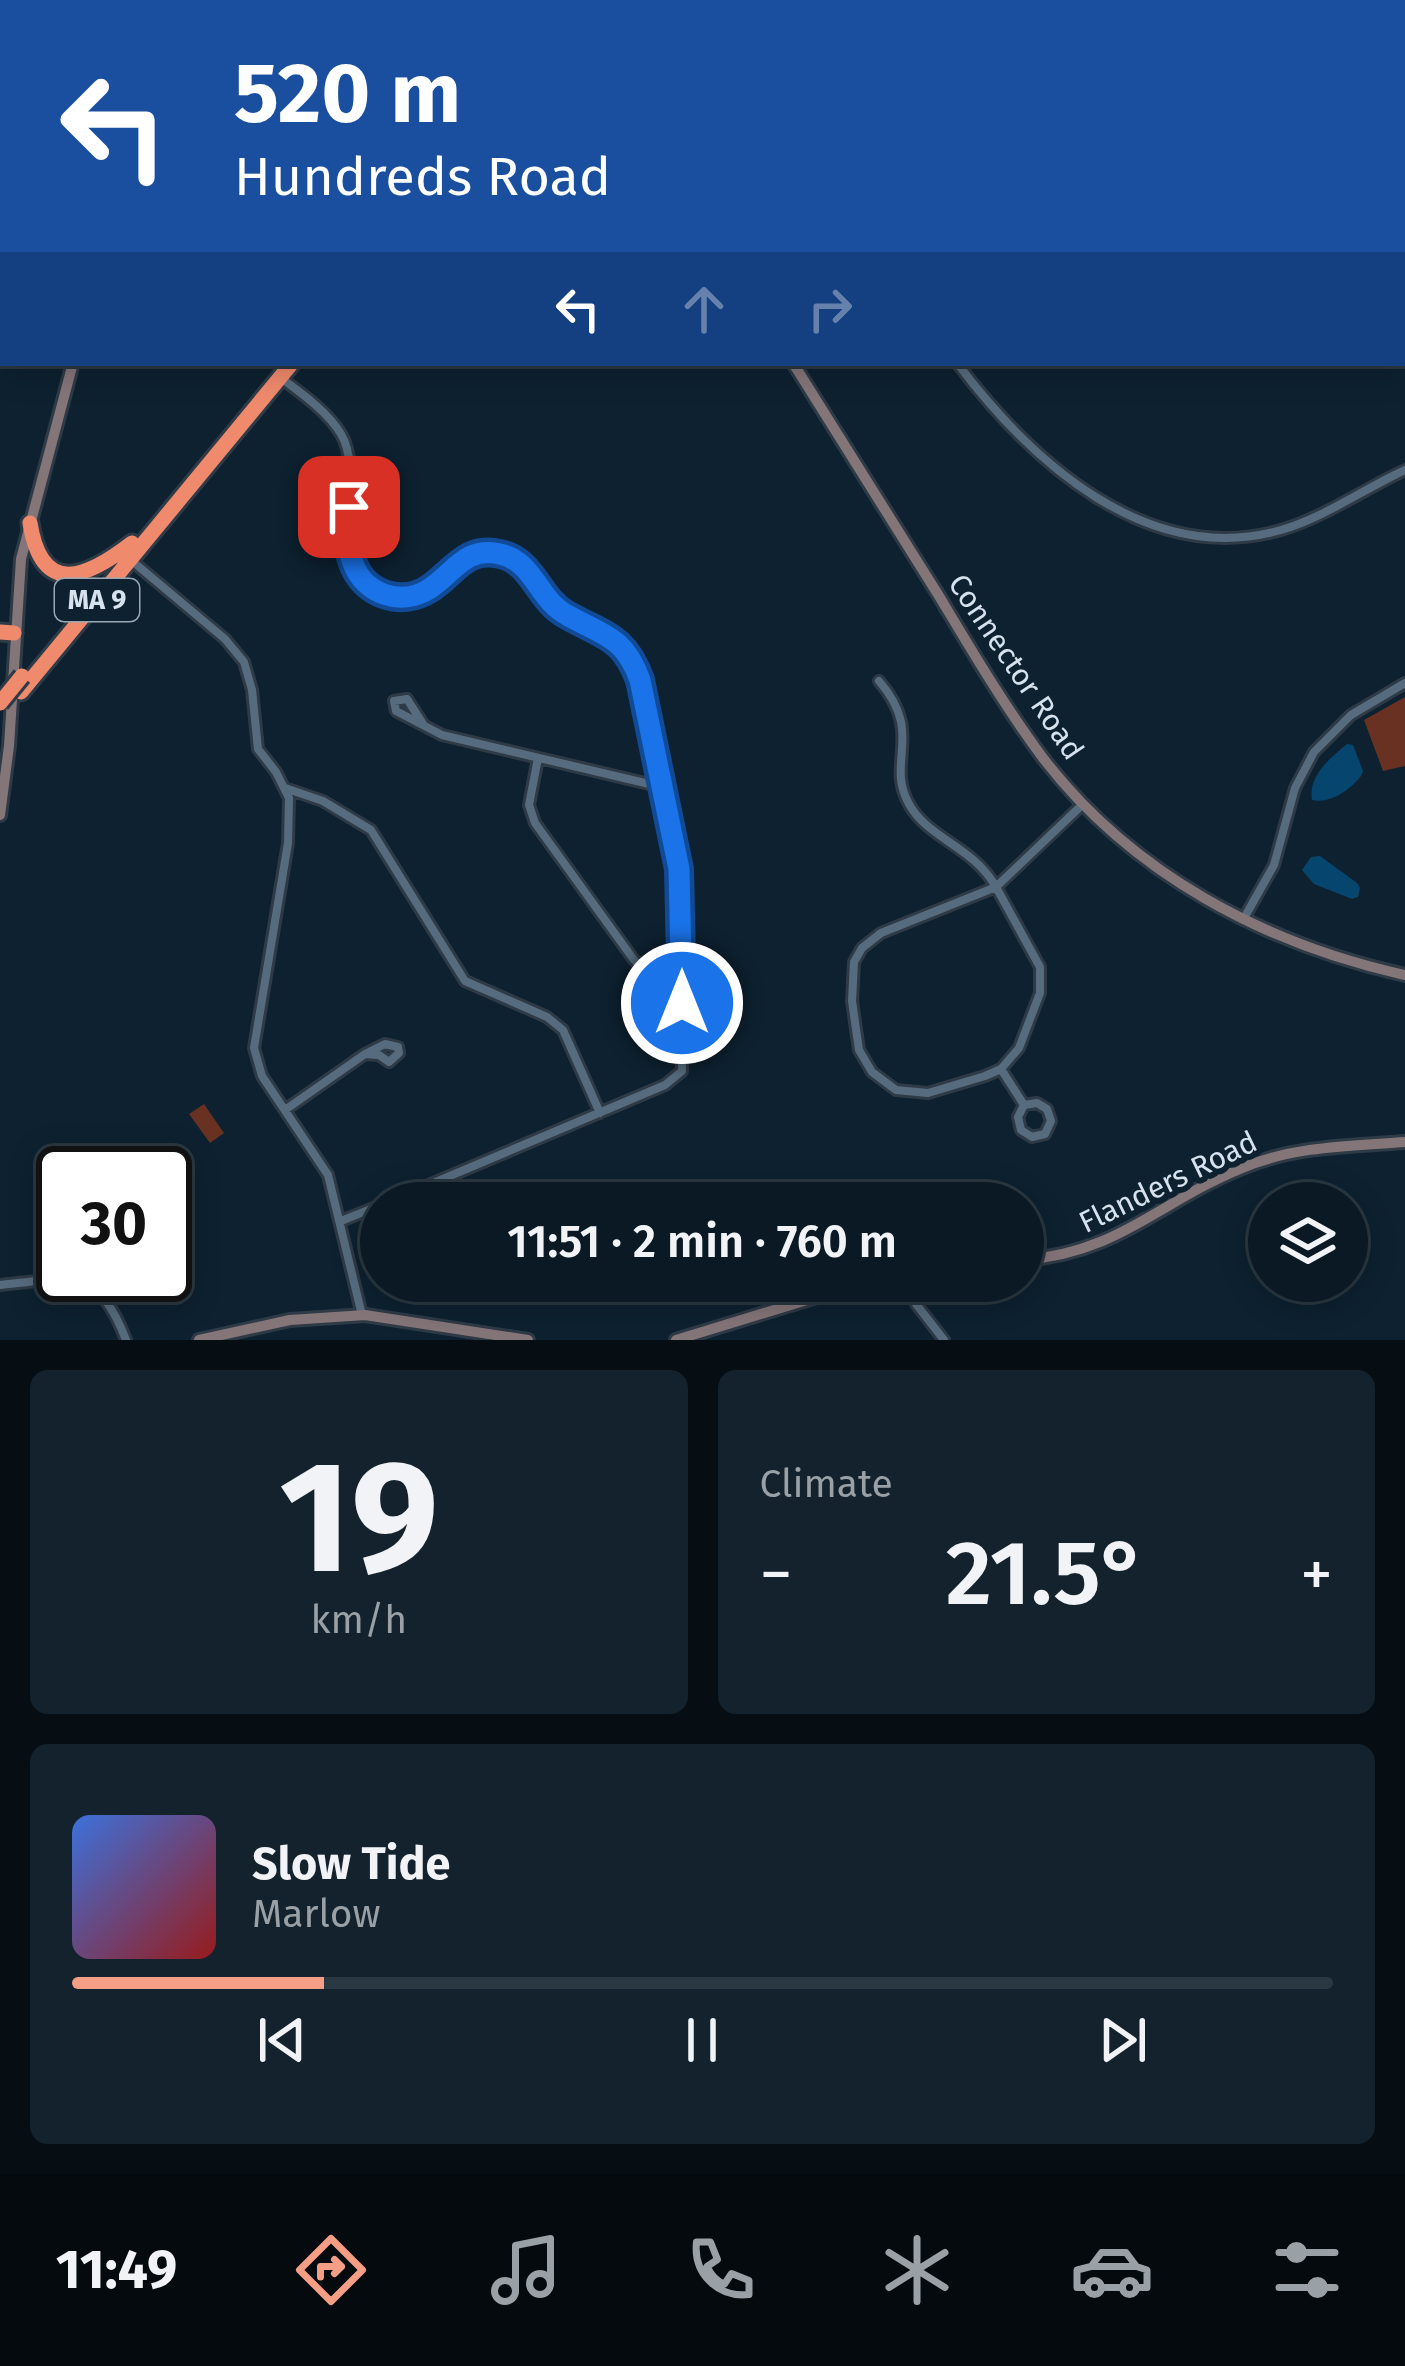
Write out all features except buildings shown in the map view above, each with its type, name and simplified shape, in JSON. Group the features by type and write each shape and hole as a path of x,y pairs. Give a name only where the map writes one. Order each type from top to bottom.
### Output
{"highway":[{"name":"MA 9","path":"0,717 22,684 280,370"},
{"path":"30,523 39,553 64,573 99,568 131,551"},
{"name":"MA 9","path":"0,703 22,684"}],"main road":[{"path":"0,815 9,746 7,632 21,559 72,366"},
{"name":"Connector Road","path":"795,366 1018,722 1083,804 1150,862 1243,920 1324,954 1405,975"},
{"name":"Flanders Road","path":"1044,1257 1106,1242 1222,1177 1263,1160 1322,1148 1405,1142"},
{"path":"676,1340 800,1302"},
{"path":"200,1340 290,1320 362,1316 409,1319 527,1340"}],"street":[{"path":"959,366 1013,431 1062,475 1108,504 1174,532 1229,538 1285,529 1405,470"},
{"path":"280,370 332,423 347,448 350,552 361,579 386,596 400,598 428,590 460,560 475,554 504,554 517,560 554,607 607,633 628,653 640,680 663,788 681,884 682,1071 665,1085 435,1182"},
{"path":"131,551 244,662 253,735 285,788 291,813 288,843 254,1048 262,1076 321,1162 341,1221 362,1316"},
{"path":"879,681 901,712 903,788 909,805 924,823 977,859 996,887 1036,954 1041,980 1019,1048 1000,1069 928,1093 896,1090 883,1083 860,1050 851,984 854,962 871,940 996,887 1083,804"},
{"path":"1243,920 1274,865 1295,788 1314,752 1351,715 1405,683"},
{"path":"423,724 442,735 663,788"},
{"path":"538,758 529,805 535,823 634,960 646,970 682,976"},
{"path":"285,788 323,801 371,830 465,981 547,1017 563,1030 600,1113"},
{"path":"285,1110 365,1054"},
{"path":"1000,1069 1024,1105"},
{"path":"1036,1103 1047,1109 1051,1121 1045,1134 1032,1137 1021,1130 1018,1117 1024,1105 1036,1103"},
{"path":"341,1221 360,1213"},
{"path":"0,1285 54,1279 85,1283 109,1300 126,1340"},
{"path":"915,1302 944,1340"}],"shaded area":[{"path":"1405,697 1405,766 1383,771 1364,720"},
{"path":"204,1104 224,1133 210,1143 189,1114"}],"water":[{"path":"1347,744 1353,745 1361,776 1339,795 1312,800 1317,775"},
{"path":"1320,856 1357,883 1358,897 1352,899 1314,884 1302,870 1311,857"}],"route":[{"path":"349,507 353,566 372,589 386,596 415,596 460,560 475,554 504,554 529,570 554,607 607,633 628,653 640,680 679,869 682,1003"}]}
